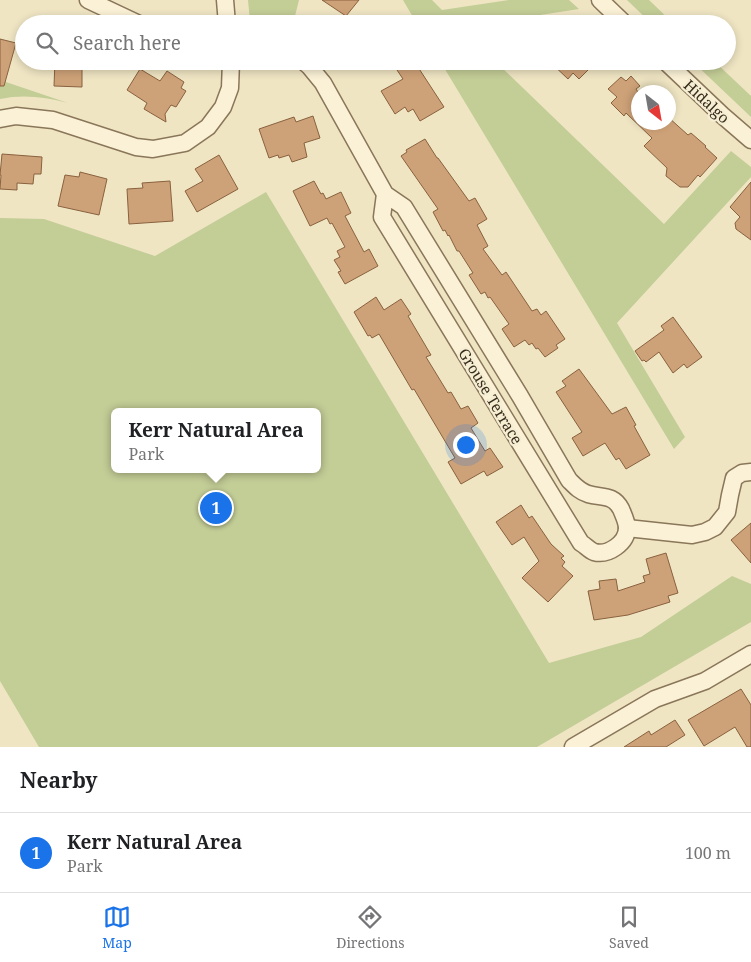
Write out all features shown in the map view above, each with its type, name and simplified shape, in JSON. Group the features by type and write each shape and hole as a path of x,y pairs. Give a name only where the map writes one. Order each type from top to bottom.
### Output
{"street":[{"path":"88,0 120,15"},
{"path":"225,0 226,15"},
{"path":"600,0 616,15"},
{"path":"0,119 16,116 53,120 136,148 153,149 184,143 208,127 223,107 230,88 231,70"},
{"name":"Grouse Terrace","path":"312,70 323,84 385,194 404,207 520,396 569,480 578,490 588,494 611,498 616,502 627,528 624,537 616,548 607,552 594,552 581,543 382,216 385,194"},
{"name":"Hidalgo","path":"674,70 751,140"},
{"path":"627,528 692,535 705,532 715,527 727,512 734,478 742,473 751,472"},
{"path":"573,747 655,699 705,681 751,654"}],"green space":[{"path":"248,0 299,0 295,15 249,15"},
{"path":"403,0 432,0 442,10 509,0 569,0 579,9 540,15 412,15"},
{"path":"627,0 649,0 665,15 643,15"},
{"path":"445,70 504,70 664,224 731,151 751,167 751,177 617,323 685,437 674,449"},
{"path":"701,70 724,70 751,96 751,117"},
{"path":"0,80 68,103 34,97 0,99"},
{"path":"266,192 549,663 641,637 732,576 751,584 751,622 537,747 39,747 0,681 0,218 44,219 155,256"}],"building":[{"path":"322,0 359,0 347,15"},
{"path":"0,39 15,43 15,47 4,86 0,86"},
{"path":"55,70 82,70 82,87 54,86"},
{"path":"139,70 142,70 160,81 167,71 184,82 181,88 186,91 176,107 171,105 165,114 166,122 144,109 147,103 127,90"},
{"path":"397,70 420,70 444,107 420,121 413,109 408,112 405,107 395,114 381,91 403,79"},
{"path":"558,70 588,70 579,79 573,73 568,79"},
{"path":"631,76 639,85 631,85 631,118 626,113 624,116 611,103 617,97 608,89 621,77 626,81"},
{"path":"313,116 320,138 304,143 307,157 292,162 289,155 279,158 278,155 269,158 259,129 294,117 296,122"},
{"path":"676,124 688,135 691,133 717,158 688,187 680,187 666,176 667,168 644,146 652,138 644,130 676,130"},
{"path":"425,139 469,201 475,198 487,219 477,225 488,246 483,249 502,275 506,272 532,311 537,309 541,315 546,311 565,339 556,345 558,348 545,357 538,348 536,349 532,343 529,345 525,340 514,347 502,329 509,324 490,297 488,298 485,292 481,294 469,275 473,273 459,251 457,251 449,235 445,230 443,231 433,212 438,209 401,156 407,152 406,150"},
{"path":"2,154 42,157 41,174 34,174 33,184 17,183 17,190 0,189"},
{"path":"219,155 238,189 197,212 185,191 203,181 195,169"},
{"path":"80,172 107,179 99,215 58,206 65,175 79,177"},
{"path":"170,181 173,221 129,224 127,189 143,188 142,183"},
{"path":"314,181 326,199 341,192 351,213 345,216 364,252 369,249 378,266 345,284 338,272 341,271 334,260 340,257 337,251 345,247 332,223 330,224 327,218 310,226 293,191"},
{"path":"751,182 751,240 736,229 735,223 740,217 730,207"},
{"path":"376,297 384,310 401,299 411,314 408,316 431,355 426,357 448,393 451,392 461,409 468,406 478,423 471,428 485,451 490,448 503,467 487,476 484,471 461,484 448,462 455,458 414,389 412,390 379,334 372,338 370,335 368,336 354,312"},
{"path":"673,317 702,357 687,368 684,364 673,373 659,352 646,362 642,361 635,351 664,330 661,326"},
{"path":"579,369 612,414 626,407 650,455 626,469 619,458 616,460 605,443 583,456 572,438 582,432 556,392 566,386 562,381"},
{"path":"521,505 529,518 532,516 551,544 564,556 561,558 565,562 562,566 573,576 548,602 522,578 539,561 524,537 512,545 496,522"},
{"path":"751,523 751,563 731,540"},
{"path":"666,553 678,593 668,596 670,602 628,615 594,620 588,591 600,589 599,581 616,579 618,591 645,582 643,576 650,574 646,559"},
{"path":"741,689 751,705 751,747 747,747 735,727 704,746 688,720"},
{"path":"675,720 685,735 666,747 624,747 649,731 651,735"}],"place":[{"name":"Kerr Natural Area","path":"216,508"}]}
